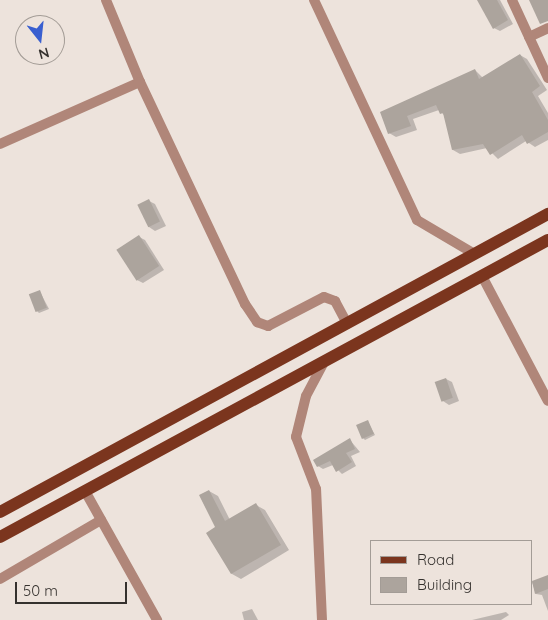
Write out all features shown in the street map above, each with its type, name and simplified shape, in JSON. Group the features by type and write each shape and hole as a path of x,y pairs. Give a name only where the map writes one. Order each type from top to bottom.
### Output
{"main road":[{"path":"0,512 347,324 473,253 548,214"},
{"path":"0,538 548,240"}],"street":[{"path":"106,0 140,82 245,304 257,322 268,326 324,297 335,301 347,324"},
{"path":"314,0 417,220 473,253"},
{"path":"512,0 548,78"},
{"path":"529,37 548,28"},
{"path":"0,144 140,82"},
{"path":"482,276 548,401"},
{"path":"322,620 316,489 296,437 306,396 324,362"},
{"path":"85,491 156,620"},
{"path":"0,579 101,520"}],"building":[{"path":"477,0 497,0 508,20 493,29"},
{"path":"529,0 548,0 548,21 540,24"},
{"path":"520,54 540,86 532,92 548,120 548,132 527,144 522,135 490,155 483,144 452,150 443,113 440,114 436,105 407,116 411,126 388,134 380,112 475,69 479,79"},
{"path":"149,199 160,221 148,227 137,205"},
{"path":"139,235 159,266 137,281 116,250"},
{"path":"40,290 47,308 36,312 29,294"},
{"path":"446,378 453,398 441,402 435,382"},
{"path":"368,420 374,434 362,439 356,425"},
{"path":"350,438 355,449 346,453 352,462 336,472 330,461 317,467 313,460"},
{"path":"209,490 225,521 256,503 281,545 231,574 206,533 215,527 199,495"},
{"path":"548,575 548,589 535,594 533,581"}]}
